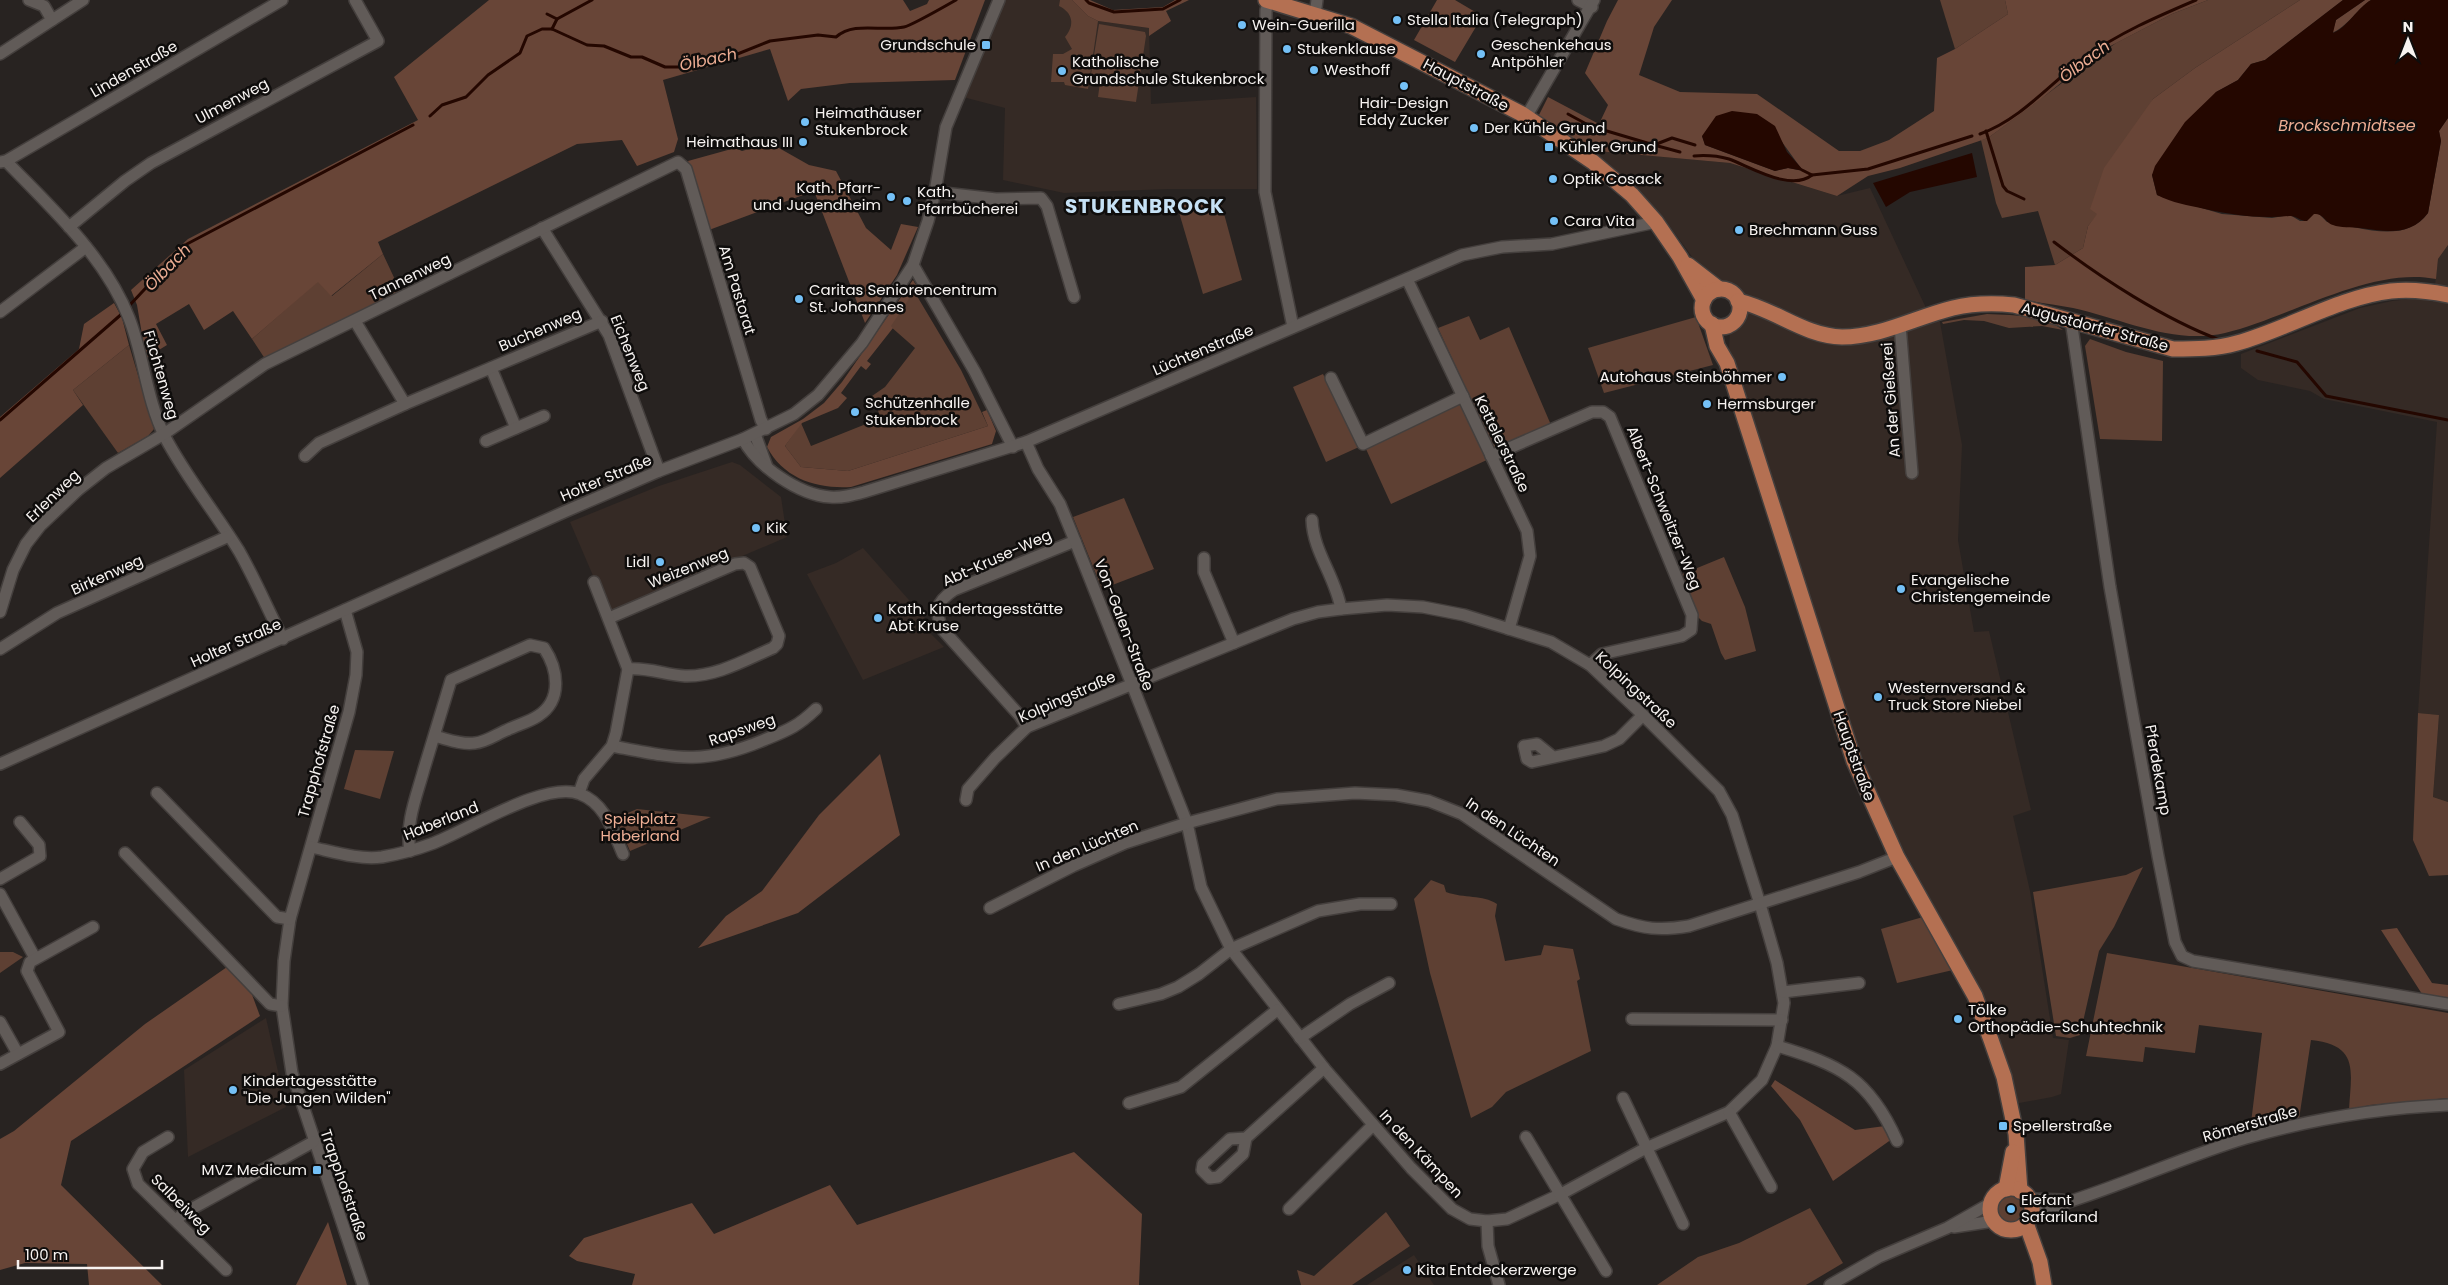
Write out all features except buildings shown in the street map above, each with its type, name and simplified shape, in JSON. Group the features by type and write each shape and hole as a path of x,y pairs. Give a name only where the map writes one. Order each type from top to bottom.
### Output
{"main road":[{"name":"Hauptstraße","path":"1267,1 1316,7 1526,117 1593,162 1632,195 1656,222 1680,257 1704,300"},
{"name":"Hauptstraße","path":"1680,257 1719,289"},
{"path":"1732,322 1740,310 1738,300 1731,292 1719,289 1710,292 1704,300 1703,314 1712,324 1723,327 1754,312 1771,312"},
{"name":"Augustdorfer Straße","path":"1738,300 1763,307 1801,328 1841,337 1864,336 1952,308 1985,303 2014,305 2074,320 2138,341 2173,349 2199,349 2236,343 2359,298 2382,293 2419,290 2448,295"},
{"name":"Hauptstraße","path":"1727,363 1726,341 1732,322"},
{"name":"Hauptstraße","path":"1712,324 1717,346 1727,363 1850,751 1874,809 1897,856 1975,996 2004,1077 2016,1134 2022,1203 2040,1262 2042,1279"},
{"path":"2011,1230 2022,1203 1999,1192 1991,1203 1990,1212 1994,1221 2001,1228 2011,1230 2042,1279"}],"street":[{"path":"29,0 44,6 52,20"},
{"path":"0,54 83,0"},
{"name":"Lindenstraße","path":"3,162 282,0"},
{"name":"Ulmenweg","path":"69,227 125,181 151,163 378,40 355,0"},
{"name":"Holter Straße","path":"0,764 659,471 761,432 794,414 818,395 862,343 913,265 935,192 946,127 999,0"},
{"path":"1526,117 1593,4 1578,0"},
{"path":"1267,1 1264,192 1294,327"},
{"name":"Füchtenweg","path":"3,162 69,227 86,247 121,300 130,319 155,414 164,434 177,459 229,536 283,638"},
{"name":"Tannenweg","path":"164,434 265,364 678,162"},
{"name":"Am Pastorat","path":"678,162 686,168 761,420 761,432"},
{"path":"935,192 996,199 1041,198 1047,206 1074,296"},
{"name":"Lüchtenstraße","path":"743,439 753,457 768,468 808,491 828,497 843,497 956,465 1026,442 1462,255 1502,247 1552,244 1656,222"},
{"name":"Eichenweg","path":"542,228 609,334 659,471"},
{"path":"0,312 86,247"},
{"path":"913,265 974,372 1013,446"},
{"name":"Kettelerstraße","path":"1407,279 1527,531 1530,543 1530,556 1509,629"},
{"name":"Pferdekamp","path":"2074,320 2072,327 2110,587 2158,856 2175,942 2182,956 2194,961 2448,1004"},
{"path":"355,321 405,404"},
{"name":"Buchenweg","path":"305,456 319,443 405,404 602,321"},
{"name":"An der Gießerei","path":"1900,325 1912,473"},
{"name":"Buchenweg","path":"491,368 516,428"},
{"path":"1331,378 1363,444 1463,396"},
{"name":"Albert-Schweitzer-Weg","path":"1491,456 1592,412 1603,412 1610,417 1692,615 1692,630 1682,636 1602,654 1590,665"},
{"path":"486,441 544,416"},
{"path":"761,432 768,468"},
{"name":"Erlenweg","path":"0,612 13,570 26,544 40,526 78,490 106,468 164,434"},
{"name":"Von-Galen-Straße","path":"1026,442 1038,469 1060,504 1187,823"},
{"path":"1312,520 1312,532 1339,594 1341,608"},
{"name":"Birkenweg","path":"0,649 57,613 229,536"},
{"name":"Abt-Kruse-Weg","path":"1027,727 1020,716 943,630 938,607 943,598 954,590 1075,541"},
{"path":"1204,558 1204,572 1234,643"},
{"name":"Weizenweg","path":"609,618 734,564 744,563 750,566 779,636 777,644 773,648 707,676 683,676 637,668 628,670"},
{"path":"594,582 628,670 612,746 584,779 579,793 592,800 603,811 623,854"},
{"name":"Kolpingstraße","path":"966,800 968,790 994,758 1027,727 1293,619 1341,608 1387,605 1424,607 1464,615 1551,642 1590,665 1643,715 1727,802 1760,904"},
{"name":"Trapphofstraße","path":"345,610 357,652 356,675 349,712 290,919 284,961 282,1006 292,1073 313,1142 363,1285"},
{"path":"410,851 409,828 412,813 434,736 451,680 530,645 544,648 550,657 556,680 554,695 548,707 539,716 477,743 462,744 434,736"},
{"name":"Rapsweg","path":"612,746 672,757 714,757 744,748 799,725 816,709"},
{"path":"1553,757 1604,746 1619,739 1643,715"},
{"name":"Haberland","path":"311,847 360,857 381,857 432,844 548,792 562,790 579,793"},
{"path":"157,793 277,917 290,919"},
{"name":"In den Lüchten","path":"990,908 1073,866 1125,843 1187,823 1277,799 1355,793 1396,795 1429,801 1462,814 1609,914 1643,929 1666,930 1689,926 1859,872 1897,856"},
{"path":"0,879 40,856 39,845 20,822"},
{"name":"In den Kämpen","path":"1187,823 1201,887 1231,949 1277,1010 1373,1125 1452,1209 1470,1219 1488,1221 1507,1219 1526,1212 1646,1148 1729,1112 1762,1080 1777,1046 1782,1020 1783,992 1760,904"},
{"path":"125,853 270,1004 282,1006"},
{"path":"0,894 35,958"},
{"path":"1119,1004 1161,994 1178,987 1199,974 1231,949 1318,911 1360,904 1391,904"},
{"path":"0,1064 59,1032 27,971 30,962 93,927"},
{"path":"1300,1038 1350,1004 1389,983"},
{"path":"1783,992 1859,983"},
{"path":"1130,1103 1181,1087 1277,1010"},
{"path":"1632,1019 1782,1020"},
{"path":"0,1022 18,1054"},
{"path":"1777,1046 1816,1058 1840,1069 1854,1080 1869,1094 1890,1126 1897,1141"},
{"path":"1246,1138 1324,1068"},
{"path":"1623,1098 1683,1224"},
{"name":"Römerstraße","path":"2022,1203 2062,1206 2068,1202 2228,1144 2279,1129 2372,1111 2448,1105"},
{"path":"1729,1112 1771,1187"},
{"path":"1289,1209 1373,1125"},
{"name":"Salbeiweg","path":"168,1137 143,1152 133,1170 138,1184 226,1270"},
{"path":"1526,1137 1606,1271"},
{"path":"176,1220 184,1213 313,1142"},
{"path":"1830,1285 1900,1246 1947,1228 1991,1203"},
{"path":"1488,1221 1488,1246 1499,1285"},
{"path":"1947,1228 1994,1221"}],"shaded area":[{"path":"489,0 903,0 910,11 927,4 929,0 985,0 955,80 850,83 801,89 788,101 770,49 663,80 678,139 674,152 637,166 622,140 577,144 378,242 383,254 331,296 318,282 252,339 233,311 204,330 189,304 156,324 167,345 146,358 137,305 131,290 188,239 418,120 394,77"},
{"name":"Katholische Grundschule Stukenbrock","path":"1005,0 1072,0 1088,16 1098,21 1149,28 1151,104 1256,97 1257,189 1168,189 1064,193 1003,180 1005,108 963,97"},
{"path":"1072,0 1090,0 1113,10 1163,7 1175,0 1189,0 1166,11 1171,21 1149,36 1149,28 1098,21 1088,16"},
{"path":"1437,0 1455,0 1477,13 1472,22 1477,25 1455,62 1414,40"},
{"path":"1618,0 1672,0 1654,27 1639,75 1680,92 1757,94 1839,151 1860,151 1889,140 1934,111 1937,58 1955,49 2008,14 2005,0 2208,0 2172,14 2099,52 2041,99 1988,138 1900,168 1868,176 1837,196 1730,163 1586,150 1536,121 1548,97 1599,124 1608,105 1585,73","holes":["1702,136 1782,142 1803,171 1788,168 1775,171 1705,145"]},
{"path":"2300,0 2343,0 2265,60 2251,64 2238,80 2216,92 2152,175 2157,195 2222,214 2272,218 2290,215 2300,221 2306,221 2314,213 2319,214 2327,222 2367,230 2395,231 2407,229 2418,223 2428,213 2441,141 2439,131 2448,118 2448,245 2438,259 2436,279 2411,277 2357,286 2249,326 2206,336 2186,336 2167,333 2073,308 2025,300 2025,267 2055,265 2083,248 2088,226 2097,214 2090,209 2104,168 2153,99 2195,68"},
{"path":"2365,0 2371,0 2342,27 2332,33 2336,20"},
{"path":"763,145 779,148 809,165 836,171 866,228 891,250 901,224 918,227 897,275 865,323 814,191 709,230 688,161 735,148 742,151"},
{"path":"1586,150 1730,163 1837,196 1870,188 1926,308 1940,322 1962,445 1958,540 1974,632 1989,631 2031,810 2013,816 2030,891 2053,1038 2069,1040 2061,1094 2014,1104 1997,1035 1979,987 1902,847 1845,720 1729,352 1730,332 1743,313 1744,303 1738,288 1724,280 1710,281 1662,216"},
{"path":"2448,245 2448,802 2433,797 2439,715 2418,713 2437,422 2324,399 2310,391 2258,380 2241,368 2241,354 2360,308 2418,298 2433,302 2438,259"},
{"path":"913,280 917,287 891,326 893,328 867,361 871,364 866,370 861,366 841,393 847,398 838,408 802,423 785,446 801,467 848,471 988,426 982,412 987,410 996,431 992,444 851,487 814,484 792,474 774,458 767,447 771,437 803,419 824,403 842,382"},
{"path":"114,303 122,318 129,345 73,390 83,405 0,478 0,417 79,349 84,324"},
{"path":"732,462 740,465 781,497 787,537 609,613 570,522 659,486"},
{"name":"Kath. Kindertagesstätte Abt Kruse","path":"863,548 931,625 926,629 944,647 863,680 807,574 836,563"},
{"path":"880,754 900,835 798,913 698,948 726,916 762,891 819,815"},
{"path":"2397,928 2432,983 2448,985 2448,998 2422,994 2381,930"},
{"path":"227,967 251,992 260,1016 71,1141 61,1185 162,1285 89,1285 87,1264 25,1263 0,1270 0,1139 14,1131 145,1024"},
{"name":"Kindertagesstätte \"Die Jungen Wilden\"","path":"266,1018 286,1107 188,1157 184,1070"},
{"path":"1775,1080 1855,1130 1885,1126 1892,1139 1833,1181 1800,1120 1771,1086"},
{"path":"1074,1152 1142,1214 1139,1285 632,1285 635,1274 577,1261 569,1256 584,1238 692,1203 714,1234 830,1185 857,1225"},
{"path":"328,1222 347,1285 296,1285"},
{"name":"Kita Entdeckerzwerge","path":"1414,1255 1434,1285 1367,1285"}],"green space":[{"path":"1060,0 1072,0 1088,16 1098,21 1088,89 1065,85 1064,82 1051,82 1053,54 1063,54 1072,49 1065,37 1070,28 1071,20 1067,12 1059,6"},
{"path":"1940,0 2005,0 2008,14 1955,49"},
{"path":"2208,0 2300,0 2195,68 2153,99 2098,214 2088,226 2083,248 2055,265 2038,211 2002,218 1996,203 1981,140 1988,138 2116,43 2172,14"},
{"path":"1099,24 1145,32 1146,36 1136,102 1098,97 1100,82 1090,80"},
{"path":"1220,199 1242,280 1203,294 1176,202"},
{"path":"383,254 405,301 271,368 252,339 318,281 332,296"},
{"path":"914,291 961,370 988,426 848,471 801,467 785,446 801,423 811,446 881,418 872,396 885,387 915,348 890,326"},
{"path":"1987,314 2037,319 2046,321 2063,330 2042,326 2009,328 1984,321 1964,320 1943,324 1942,322"},
{"path":"1469,316 1480,340 1509,327 1551,425 1494,449 1438,328"},
{"path":"1696,317 1713,365 1604,393 1588,348"},
{"path":"2090,339 2126,352 2163,361 2162,441 2100,439 2085,346"},
{"path":"129,345 154,429 148,436 118,453 73,390"},
{"path":"1323,374 1359,447 1326,462 1293,387"},
{"path":"1462,402 1489,459 1391,504 1366,449"},
{"path":"1124,498 1154,569 1102,589 1073,517"},
{"path":"1724,557 1745,607 1756,651 1725,660 1711,624 1702,621 1697,616 1680,575"},
{"path":"2418,713 2439,715 2433,797 2448,802 2448,875 2429,876 2413,840"},
{"path":"355,750 394,751 380,799 344,789"},
{"name":"Spielplatz Haberland","path":"637,809 711,817 630,851 616,818"},
{"path":"2143,867 2114,927 2099,951 2080,1035 2070,1038 2056,1036 2033,892 2126,875"},
{"path":"1431,880 1444,885 1446,892 1485,899 1497,904 1495,916 1505,961 1541,955 1544,945 1573,949 1580,979 1577,981 1591,1051 1506,1092 1492,1107 1471,1118 1430,973 1414,899"},
{"path":"1923,917 1953,970 1897,983 1881,929"},
{"path":"0,952 13,952 23,957 0,973"},
{"path":"2107,953 2448,1013 2448,1098 2370,1105 2349,1110 2351,1072 2345,1054 2327,1043 2311,1040 2299,1119 2250,1131 2262,1033 2199,1025 2195,1053 2145,1047 2143,1062 2086,1056"},
{"path":"2011,1196 2021,1199 2024,1209 2021,1219 2011,1222 2001,1219 1998,1209 2001,1199"},
{"path":"1810,1208 1843,1263 1806,1285 1657,1285 1698,1257 1739,1243"},
{"path":"1386,1212 1410,1246 1352,1285 1301,1285 1297,1270 1314,1276"}],"water":[{"name":"Brockschmidtsee","path":"2343,0 2365,0 2336,20 2333,33 2371,0 2448,0 2448,118 2439,131 2441,141 2428,213 2421,221 2413,226 2397,231 2343,227 2330,224 2318,214 2314,214 2307,221 2291,216 2257,217 2236,215 2180,204 2157,195 2152,175 2155,166 2185,122 2216,92 2238,80 2251,64 2265,60"},
{"path":"1732,111 1757,114 1775,126 1787,152 1804,171 1788,168 1775,171 1705,145 1702,136 1716,116"},
{"path":"1972,153 1977,177 1910,192 1886,207 1873,183"}],"waterway":[{"path":"552,29 557,19 592,0"},
{"name":"Ölbach","path":"430,116 442,105 466,97 488,75 520,53 527,36 542,29 552,29 587,45 604,46 631,57 642,57 665,67 688,67 725,59 770,41 818,35 836,37 843,32 860,28 904,27 956,0"},
{"name":"Ölbach","path":"1086,0 1089,3 1114,12 1163,9 1180,0"},
{"name":"Ölbach","path":"1980,134 1995,128 2022,110 2097,49 2138,26 2196,0"},
{"path":"547,14 557,19"},
{"name":"Ölbach","path":"1568,114 1590,126 1654,145 1672,138 1695,145"},
{"name":"Ölbach","path":"128,307 187,244 413,125"},
{"path":"1986,131 2003,186 2007,191 2024,199"},
{"name":"Ölbach","path":"1802,170 1812,175 1868,169 1972,136"},
{"name":"Ölbach","path":"1654,145 1680,152"},
{"name":"Ölbach","path":"1694,156 1712,156 1729,159 1782,180 1803,180 1812,175"},
{"path":"2054,242 2092,270 2134,297 2177,321 2220,340"},
{"name":"Ölbach","path":"0,420 124,312"},
{"path":"2257,351 2297,362 2326,396 2448,420"}],"place":[{"name":"Stella Italia (Telegraph)","path":"1397,20"},
{"name":"Wein-Guerilla","path":"1242,25"},
{"name":"Grundschule","path":"986,45"},
{"name":"Stukenklause","path":"1287,49"},
{"name":"Geschenkehaus Antpöhler","path":"1481,54"},
{"name":"Westhoff","path":"1314,70"},
{"name":"Katholische Grundschule Stukenbrock","path":"1062,71"},
{"name":"Hair-Design Eddy Zucker","path":"1404,86"},
{"name":"Heimathäuser Stukenbrock","path":"805,122"},
{"name":"Der Kühle Grund","path":"1474,128"},
{"name":"Heimathaus III","path":"803,142"},
{"name":"Kühler Grund","path":"1549,147"},
{"name":"Optik Cosack","path":"1553,179"},
{"name":"Kath. Pfarr- und Jugendheim","path":"891,197"},
{"name":"Kath. Pfarrbücherei","path":"907,201"},
{"name":"Cara Vita","path":"1554,221"},
{"name":"Brechmann Guss","path":"1739,230"},
{"name":"Caritas Seniorencentrum St. Johannes","path":"799,299"},
{"name":"Autohaus Steinböhmer","path":"1782,377"},
{"name":"Hermsburger","path":"1707,404"},
{"name":"Schützenhalle Stukenbrock","path":"855,412"},
{"name":"KiK","path":"756,528"},
{"name":"Lidl","path":"660,562"},
{"name":"Evangelische Christengemeinde","path":"1901,589"},
{"name":"Kath. Kindertagesstätte Abt Kruse","path":"878,618"},
{"name":"Westernversand & Truck Store Niebel","path":"1878,697"},
{"name":"Tölke Orthopädie-Schuhtechnik","path":"1958,1019"},
{"name":"Kindertagesstätte \"Die Jungen Wilden\"","path":"233,1090"},
{"name":"Spellerstraße","path":"2003,1126"},
{"name":"MVZ Medicum","path":"317,1170"},
{"name":"Elefant Safariland","path":"2011,1209"},
{"name":"Kita Entdeckerzwerge","path":"1407,1270"}],"district":[{"name":"STUKENBROCK","path":"1145,206"}]}
